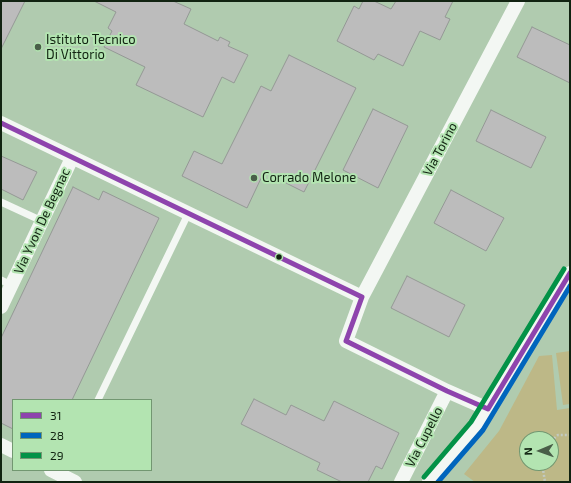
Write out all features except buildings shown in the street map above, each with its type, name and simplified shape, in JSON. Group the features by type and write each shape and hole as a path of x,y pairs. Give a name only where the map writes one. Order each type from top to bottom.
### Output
{"street":[{"name":"Via Torino","path":"447,391 346,341 362,297 518,1"},
{"name":"Via Yvon De Begnac","path":"1,123 72,158 189,212 362,297"},
{"name":"Via Yvon De Begnac","path":"1,307 6,282 42,221 72,158"},
{"path":"428,482 460,447 488,409 570,273"},
{"path":"447,391 488,409"},
{"name":"Via Cupello","path":"401,482 447,391"},
{"path":"1,445 12,450"},
{"path":"58,472 75,482"}],"lane":[{"path":"1,202 42,221"},
{"path":"98,399 189,212"}],"path":[{"path":"559,435 570,435"},
{"path":"544,471 546,482"}],"shaded area":[{"path":"570,351 570,404 563,405 556,353"},
{"path":"552,355 557,410 570,408 570,482 475,482 464,474 499,431 539,356"}],"transit line":[{"name":"31","path":"1,123 362,297 346,341 447,391 488,409 570,273"},
{"name":"29","path":"424,477 471,422 564,269"},
{"name":"28","path":"438,482 483,430 570,286"}],"place":[{"name":"Istituto Tecnico Di Vittorio","path":"38,47"},
{"name":"Corrado Melone","path":"254,178"}]}
